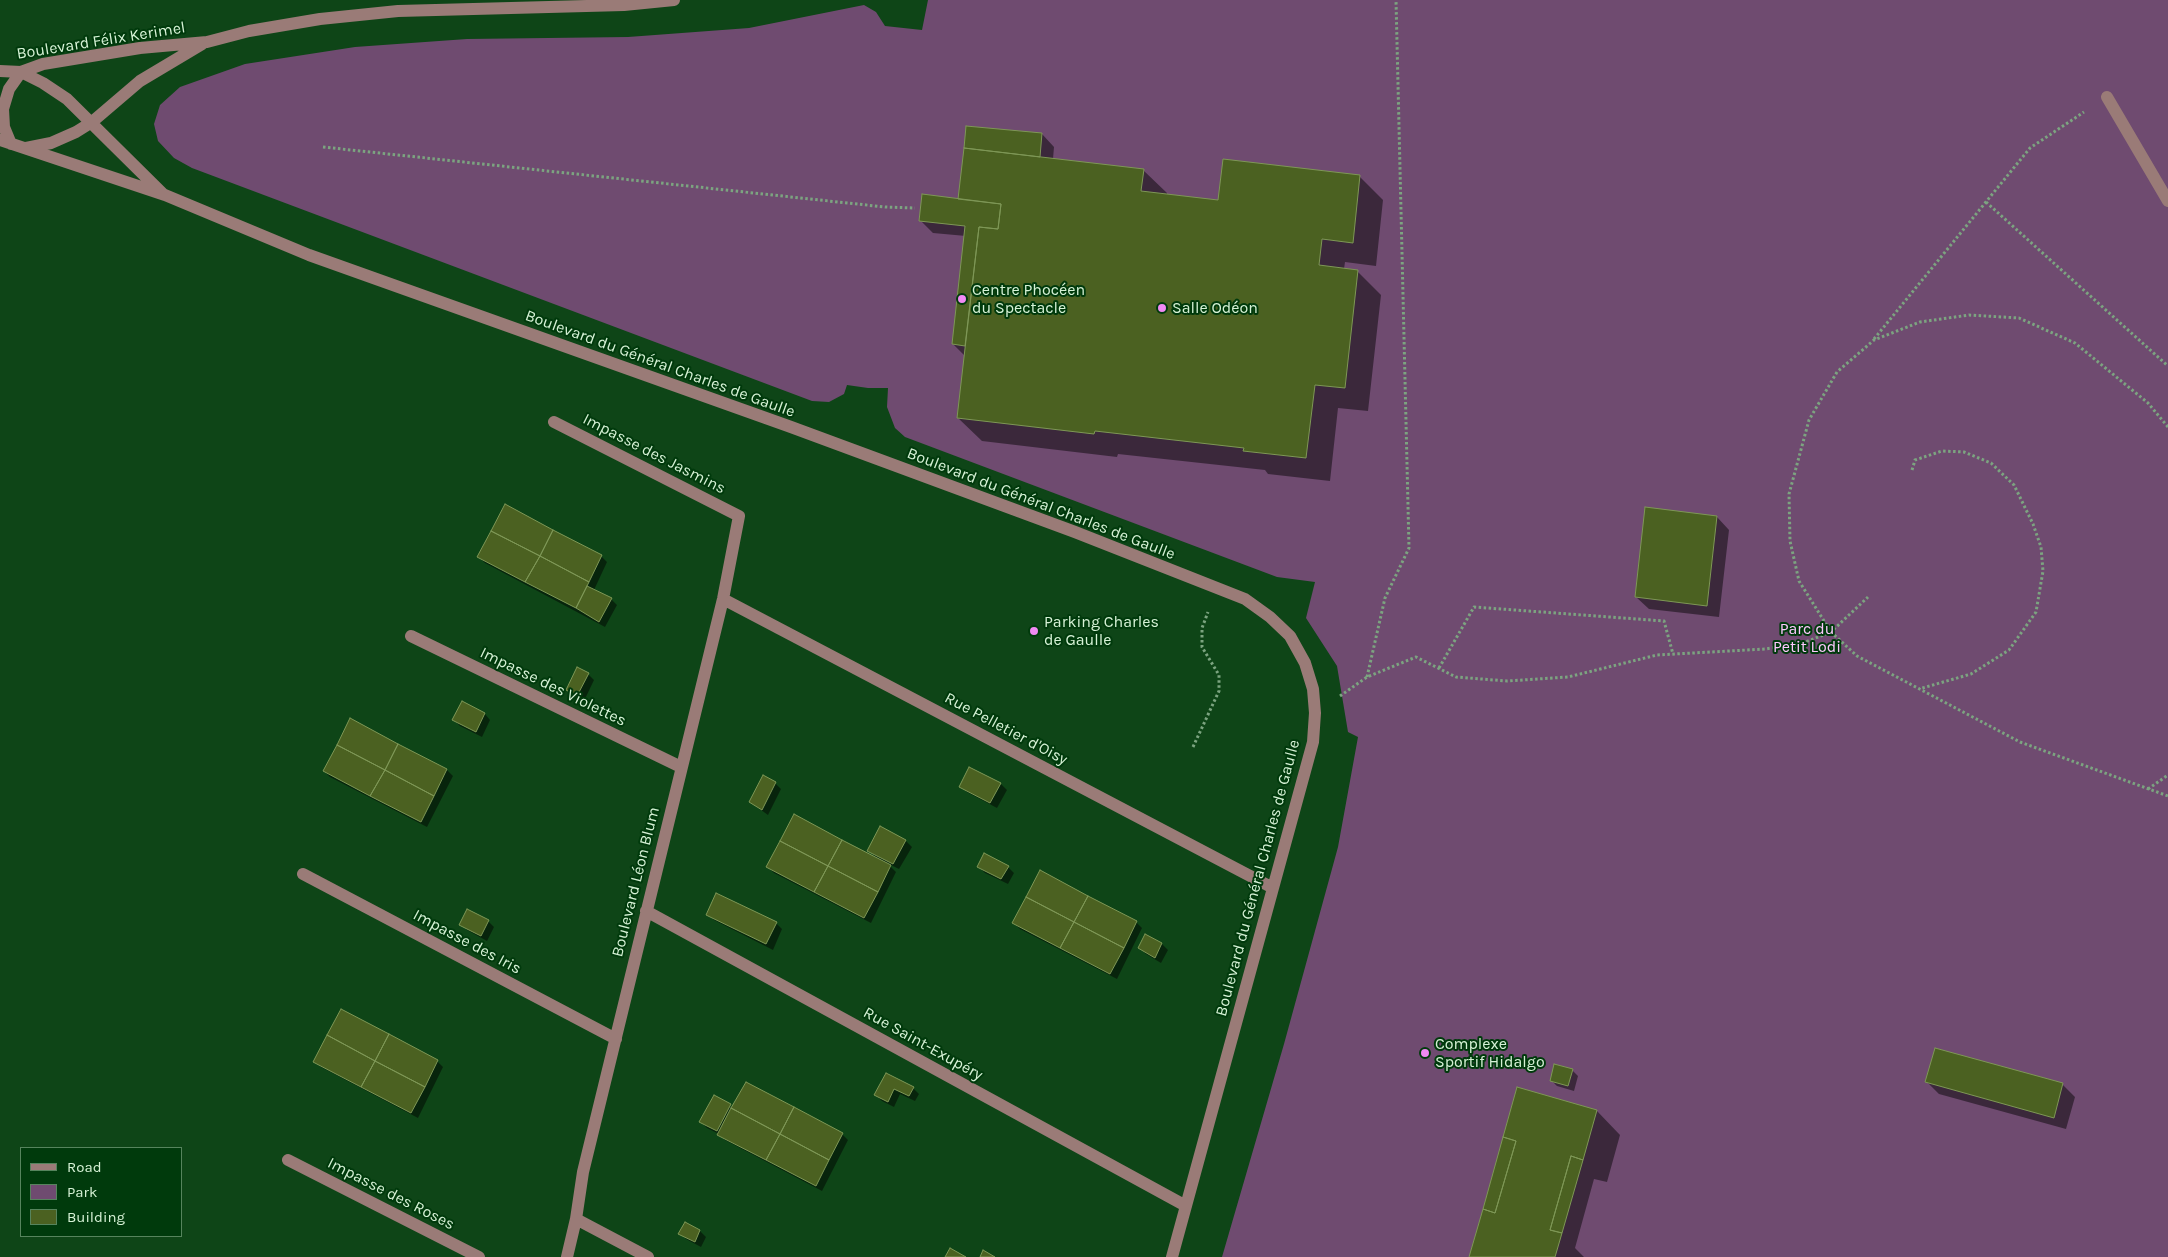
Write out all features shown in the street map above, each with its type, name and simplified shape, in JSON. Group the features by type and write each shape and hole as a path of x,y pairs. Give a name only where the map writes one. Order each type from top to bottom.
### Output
{"street":[{"path":"24,149 51,143 92,122 140,81 207,42 249,31 311,20 398,11 624,5 674,0"},
{"name":"Boulevard Félix Kerimel","path":"0,71 21,72 42,64 140,48 207,42"},
{"path":"5,142 3,109 9,89 21,72 43,83 67,99 165,195"},
{"path":"2107,97 2168,201"},
{"name":"Boulevard du Général Charles de Gaulle","path":"5,142 165,195 310,255 791,427 1075,532 1245,599 1270,616 1290,636 1305,663 1313,689 1315,713 1313,742 1172,1257"},
{"name":"Impasse des Jasmins","path":"554,422 739,516"},
{"name":"Boulevard Léon Blum","path":"567,1257 576,1219 583,1172 723,599 739,516"},
{"name":"Rue Pelletier d'Oisy","path":"723,599 1273,888"},
{"name":"Impasse des Violettes","path":"411,636 681,767"},
{"name":"Impasse des Iris","path":"303,874 616,1039"},
{"name":"Rue Saint-Exupéry","path":"646,911 1186,1206"},
{"name":"Impasse des Roses","path":"288,1160 479,1257"},
{"path":"576,1219 648,1257"}],"path":[{"path":"1367,677 1385,598 1409,548 1396,0"},
{"path":"2107,97 2030,148 1874,340 1837,372 1809,420 1789,494 1790,540 1799,581 1831,632 1857,656 1918,690 2020,742 2168,796"},
{"path":"323,147 875,206 915,208"},
{"path":"1986,202 2168,366"},
{"path":"1874,340 1920,322 1969,315 2019,318 2075,343 2148,403 2168,427"},
{"path":"1912,470 1916,460 1942,451 1964,452 1991,463 2014,485 2041,547 2043,571 2036,612 2009,650 1971,674 1918,690"},
{"path":"1315,713 1367,677 1416,657 1456,676 1507,681 1568,677 1657,655 1765,649 1803,643 1831,632 1868,596"},
{"path":"1439,668 1474,606 1664,621 1673,654"},
{"path":"1193,747 1219,691 1219,675 1202,647 1202,628 1210,607"},
{"path":"2147,789 2168,775"}],"green space":[{"name":"Parc du Petit Lodi","path":"928,0 2168,0 2168,1257 1222,1257 1284,1044 1338,847 1358,737 1348,732 1337,666 1306,618 1315,582 1277,577 905,437 895,428 887,407 888,388 847,385 844,394 829,402 812,401 192,168 174,158 158,141 154,124 160,105 180,87 245,64 355,47 467,39 628,37 749,28 864,5 876,12 885,26 922,30"}],"building":[{"path":"966,126 1042,133 1040,157 964,148"},
{"name":"Salle Odéon","path":"964,148 1144,169 1141,191 1218,200 1223,159 1360,175 1353,243 1322,239 1319,265 1358,270 1345,388 1315,385 1306,458 1243,451 1244,448 1095,431 1094,434 957,418 979,227 998,229 1001,204 958,199"},
{"path":"922,194 1001,204 998,229 979,227 965,346 952,344 965,226 919,221"},
{"path":"505,504 553,530 540,556 491,531"},
{"path":"1645,507 1717,516 1707,606 1635,597"},
{"path":"553,530 602,555 589,582 540,556"},
{"path":"491,531 540,556 525,582 477,557"},
{"path":"540,556 589,582 576,608 525,582"},
{"path":"587,586 612,598 599,622 576,608"},
{"path":"577,667 589,673 577,696 566,690"},
{"path":"462,701 485,713 476,732 452,720"},
{"path":"350,718 398,744 385,770 337,745"},
{"path":"398,744 447,769 434,796 385,770"},
{"path":"337,745 385,770 370,796 323,771"},
{"path":"969,767 1001,783 990,803 959,787"},
{"path":"385,770 434,796 421,822 370,796"},
{"path":"763,775 776,782 762,810 749,802"},
{"path":"794,814 842,840 828,866 780,841"},
{"path":"880,826 906,840 893,864 867,851"},
{"path":"842,840 891,865 878,892 828,866"},
{"path":"780,841 828,866 814,892 766,867"},
{"path":"984,853 1009,866 1001,879 977,867"},
{"path":"828,866 878,892 864,918 814,892"},
{"path":"1040,870 1088,896 1074,922 1026,897"},
{"path":"716,893 777,922 766,944 706,915"},
{"path":"1088,896 1137,921 1124,948 1074,922"},
{"path":"1026,897 1074,922 1060,948 1012,923"},
{"path":"467,909 489,920 481,936 459,925"},
{"path":"1074,922 1124,948 1110,974 1060,948"},
{"path":"1145,934 1162,943 1155,958 1138,948"},
{"path":"341,1009 389,1034 375,1061 327,1035"},
{"path":"389,1034 438,1060 425,1087 375,1061"},
{"path":"327,1035 375,1061 361,1087 313,1062"},
{"path":"1935,1048 2063,1083 2054,1118 1925,1082"},
{"path":"375,1061 425,1087 411,1113 361,1087"},
{"path":"1554,1064 1573,1069 1568,1086 1550,1081"},
{"path":"886,1073 914,1087 909,1096 894,1089 888,1102 874,1095"},
{"path":"746,1082 794,1107 780,1134 731,1108"},
{"path":"1517,1087 1597,1110 1583,1160 1571,1156 1550,1230 1562,1233 1555,1257 1469,1257 1483,1209 1495,1213 1516,1141 1503,1137"},
{"path":"714,1095 731,1104 717,1131 699,1122"},
{"path":"794,1107 843,1133 829,1160 780,1134"},
{"path":"731,1108 780,1134 766,1160 717,1135"},
{"path":"780,1134 829,1160 816,1186 766,1160"},
{"path":"1503,1137 1516,1141 1495,1213 1483,1209"},
{"path":"1571,1156 1583,1160 1562,1233 1550,1230"},
{"path":"685,1222 700,1230 695,1242 678,1234"},
{"path":"950,1248 966,1257 945,1257"},
{"path":"983,1250 995,1257 980,1257"}],"place":[{"name":"Centre Phocéen du Spectacle","path":"962,299"},
{"name":"Salle Odéon","path":"1162,308"},
{"name":"Parking Charles de Gaulle","path":"1034,631"},
{"name":"Complexe Sportif Hidalgo","path":"1425,1053"}]}
